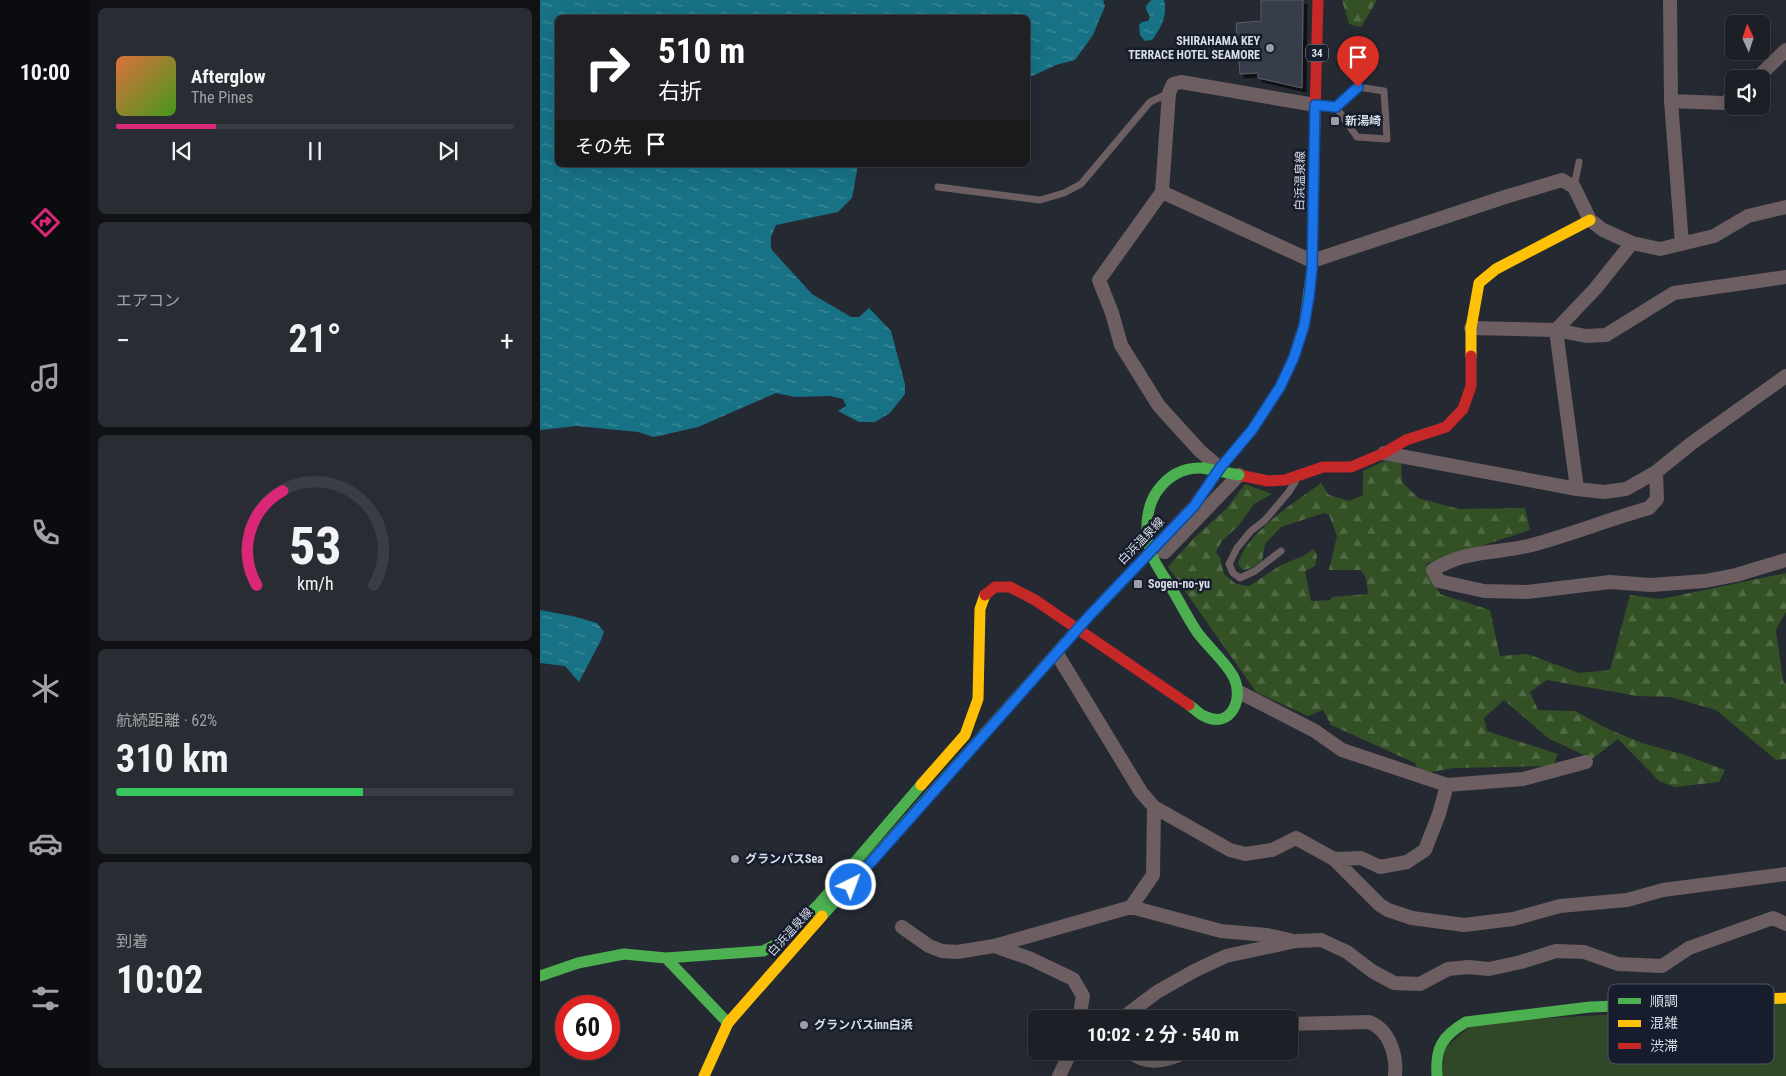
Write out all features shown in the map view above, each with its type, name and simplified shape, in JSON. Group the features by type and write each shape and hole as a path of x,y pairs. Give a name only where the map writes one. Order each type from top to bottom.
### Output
{"street":[{"name":"白浜温泉線","path":"704,1076 728,1024 1081,625 1194,506 1220,468 1252,430 1280,387 1294,357 1304,326 1309,297 1312,261 1318,0"},
{"path":"1670,0 1671,101 1682,244"},
{"path":"1765,70 1786,50"},
{"path":"1220,468 1200,451 1159,406 1121,345 1112,313 1099,280 1162,192 1169,93 1173,84 1181,82 1315,105"},
{"path":"1671,101 1725,102"},
{"path":"1162,192 1312,261 1562,180 1574,187 1590,220 1603,230 1632,242 1660,249 1714,236 1748,216 1786,207"},
{"path":"540,976 578,963 624,954 666,958 763,951 775,945 818,905 965,736 978,699 980,609 985,595 995,587 1010,587 1035,600 1205,717 1219,719 1228,716 1234,710 1239,692 1233,676 1198,631 1152,550 1147,524 1148,511 1156,490 1176,474 1188,468 1203,468 1268,481 1285,480 1324,467 1351,466 1384,453 1406,440 1446,427 1463,410 1471,386 1471,328 1479,283 1496,270 1590,220"},
{"path":"1556,330 1595,289 1632,242"},
{"path":"1471,328 1556,330 1586,336 1606,335 1674,293 1786,277"},
{"path":"1556,330 1577,489"},
{"path":"1384,453 1577,489 1604,492 1626,489 1656,472 1692,443 1786,376"},
{"path":"1656,472 1657,499 1649,508 1531,545 1480,552 1445,563 1433,570 1439,581 1484,591 1527,592 1610,582 1650,585 1705,581 1736,575 1786,560"},
{"path":"1152,550 1165,552 1239,475"},
{"path":"1060,649 1141,792 1154,807 1230,850 1245,854 1272,850 1296,838 1334,858 1380,905 1388,910 1412,918 1464,925 1513,919 1560,906 1628,900 1663,890 1786,874"},
{"path":"1239,692 1315,731 1342,750 1447,785 1523,779 1586,762"},
{"path":"1334,858 1361,858 1380,867 1407,862 1425,850 1440,814 1447,785"},
{"path":"1131,906 1153,875 1154,807"},
{"path":"902,927 929,946 942,951 957,952 994,946 1131,906 1221,931 1267,935 1296,942"},
{"path":"1131,1010 1157,992 1194,971 1226,956 1296,942 1321,940 1347,952 1372,971 1394,983 1420,984 1448,969 1489,968 1521,962 1556,951 1584,952 1618,964 1662,966 1688,948 1773,918 1786,924"},
{"path":"994,946 1029,958 1073,979 1082,996 1081,1010"},
{"path":"666,958 728,1024"},
{"path":"1437,1076 1440,1045 1452,1029 1466,1022 1608,1006"},
{"path":"1298,1024 1369,1022 1378,1025 1394,1053 1395,1076"},
{"path":"1060,1076 1067,1060"},
{"path":"1146,1060 1155,1062 1168,1060"}],"lane":[{"path":"1315,105 1336,107 1358,87 1384,91 1387,139 1357,137 1336,107"},
{"path":"938,187 1040,200 1064,193 1081,184 1150,102 1169,93"},
{"path":"1574,187 1579,162"},
{"path":"1282,552 1255,571 1240,578 1233,573 1229,564 1250,531 1265,520 1288,493 1299,475"}],"green space":[{"path":"1342,0 1377,0 1361,27 1349,24"},
{"path":"1384,461 1401,463 1402,482 1418,498 1459,509 1525,508 1530,530 1426,564 1440,594 1490,610 1500,656 1527,654 1579,673 1610,670 1630,595 1661,599 1786,573 1786,612 1776,630 1783,681 1786,684 1786,759 1776,760 1716,710 1671,697 1637,696 1547,680 1530,692 1538,710 1575,711 1608,729 1642,743 1685,755 1725,770 1719,782 1675,787 1659,781 1618,739 1592,759 1548,738 1504,700 1484,718 1487,731 1558,754 1553,766 1453,768 1421,774 1415,763 1331,725 1323,710 1308,716 1256,692 1168,567 1194,538 1226,509 1245,484 1272,494 1254,504 1239,525 1222,541 1216,552 1220,557 1224,574 1236,584 1249,586 1281,565 1314,549 1317,556 1315,566 1305,571 1311,601 1368,594 1366,578 1361,570 1329,570 1337,536 1329,515 1324,513 1281,527 1265,544 1262,561 1252,568 1243,570 1238,564 1242,553 1250,541 1261,530 1321,483 1329,495 1349,501 1363,495 1363,471"},
{"path":"1786,1003 1786,1076 1442,1076 1445,1048 1470,1026 1608,1014 1608,1064 1774,1064 1774,1004"}],"water":[{"path":"540,0 1103,0 1105,6 1093,35 1075,60 1056,65 1030,77 1030,15 555,15 555,167 858,167 852,198 838,212 776,225 771,237 771,249 812,294 851,317 859,317 869,308 891,331 905,384 905,394 890,413 875,422 859,422 838,411 846,406 843,399 830,396 795,397 776,393 698,427 654,437 638,432 577,426 540,430"},
{"path":"1151,0 1164,0 1165,11 1161,26 1152,40 1145,41 1140,35 1139,25 1149,19 1150,16 1146,6"},
{"path":"540,610 597,623 604,632 579,682 565,666 540,663"}],"building":[{"name":"SHIRAHAMA KEY TERRACE HOTEL SEAMORE","path":"1261,0 1303,0 1302,88 1258,78 1258,73 1240,74 1236,23 1261,21"}],"traffic: fast":[{"path":"1299,340 1304,326 1312,269 1315,113"},
{"path":"1189,705 1204,716 1222,719 1233,710 1237,694 1236,685 1233,676 1225,664 1197,632 1156,564 1148,543 1147,524 1153,498 1162,485 1178,473 1190,469 1203,468"},
{"path":"1203,468 1239,475"},
{"path":"822,916 984,734"},
{"path":"666,958 763,951 775,945 818,905 921,785"},
{"path":"540,976 578,963 624,954 666,958 728,1023"},
{"path":"1437,1076 1437,1058 1442,1044 1451,1032 1466,1022 1608,1006"}],"traffic: slow":[{"path":"1471,356 1471,328 1479,283 1496,269 1590,220"},
{"path":"921,785 965,735 978,699 980,609 985,595"},
{"path":"1064,644 1081,625"},
{"path":"984,734 1064,644"},
{"path":"704,1076 728,1023 822,916"},
{"path":"1774,999 1786,998"}],"traffic: jam":[{"path":"1315,113 1318,0"},
{"path":"1081,625 1194,505 1220,468 1252,430 1280,387 1294,357 1299,340"},
{"path":"1239,475 1268,481 1285,480 1323,467 1351,467 1384,453 1406,440 1446,427 1463,409 1471,386 1471,356"},
{"path":"985,595 995,587 1010,587 1035,600 1189,705"}],"place":[{"name":"SHIRAHAMA KEY TERRACE HOTEL SEAMORE","path":"1270,48"},
{"name":"新湯崎","path":"1335,121"},
{"name":"Sogen-no-yu","path":"1138,584"},
{"name":"グランパスSea","path":"735,859"},
{"name":"グランパスinn白浜","path":"804,1025"}],"route":[{"path":"851,885 1090,615 1194,506 1220,468 1252,430 1280,387 1294,357 1304,326 1309,297 1312,269 1315,105 1336,107 1358,87"}]}
